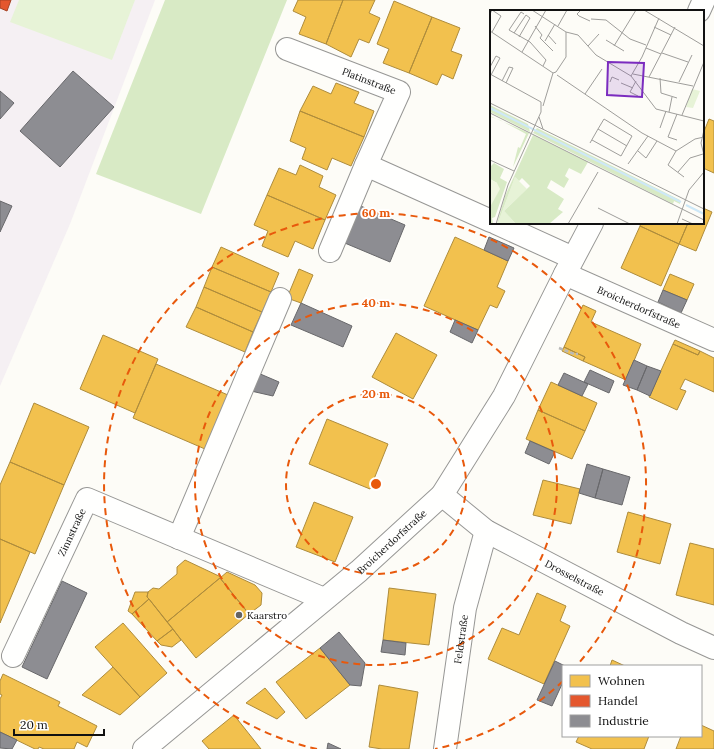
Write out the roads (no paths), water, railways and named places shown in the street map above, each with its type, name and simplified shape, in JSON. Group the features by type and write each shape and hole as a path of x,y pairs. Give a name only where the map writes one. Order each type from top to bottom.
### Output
{"street":[{"path":"699,10 704,0"},
{"name":"Platinstraße","path":"287,49 399,92 366,165 330,251"},
{"path":"366,165 490,221"},
{"path":"498,224 569,266"},
{"name":"Broicherdorfstraße","path":"144,749 359,571 442,495 504,396 591,224"},
{"name":"Broicherdorfstraße","path":"569,266 714,340"},
{"path":"179,538 280,299"},
{"name":"Drosselstraße","path":"442,495 486,531 681,633 714,648"},
{"name":"Zinnstraße","path":"13,656 87,498 139,525 179,538 324,599"},
{"name":"Feldstraße","path":"445,749 465,608 486,531"}],"place":[{"name":"Kaarstro","path":"239,615"}]}
